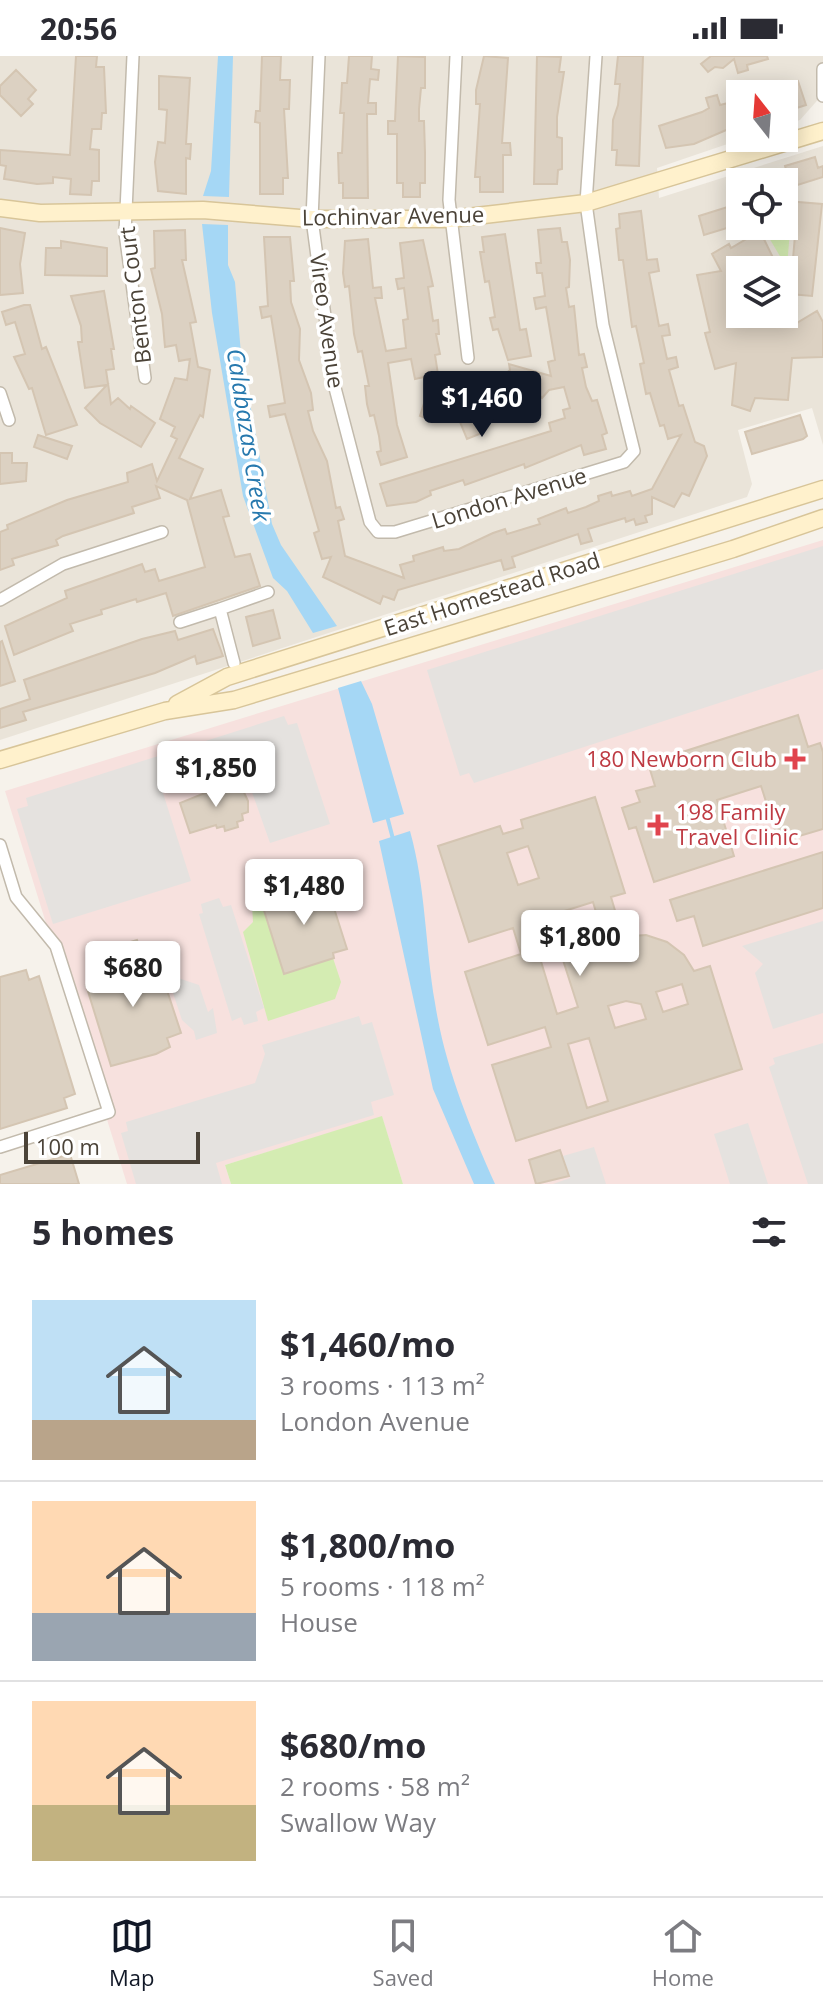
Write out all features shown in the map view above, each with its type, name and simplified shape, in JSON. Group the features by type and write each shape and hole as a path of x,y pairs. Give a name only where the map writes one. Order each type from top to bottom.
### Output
{"main road":[{"name":"Lochinvar Avenue","path":"0,208 40,213 216,211 312,219 450,219 586,203 823,131"},
{"name":"East Homestead Road","path":"165,711 227,677 823,489"},
{"name":"East Homestead Road","path":"0,760 165,711 234,700 708,557 823,518"}],"street":[{"name":"Benton Court","path":"133,56 125,212 130,286 145,378"},
{"name":"Vireo Avenue","path":"319,56 312,219 334,384 370,522 378,532"},
{"path":"456,56 450,219 468,358"},
{"path":"586,203 596,56"},
{"path":"823,69 823,96"},
{"name":"London Avenue","path":"378,532 395,532 425,524 624,462 634,451 603,325 586,203"},
{"path":"0,393 9,420"},
{"path":"0,600 63,564 162,532"},
{"path":"180,622 268,592"},
{"path":"220,609 234,663"},
{"path":"0,845 16,897 56,946 109,1112 0,1147"}],"shaded area":[{"path":"0,56 823,56 823,94 800,120 798,80 726,80 726,144 657,168 659,198 726,177 726,240 798,240 798,168 754,168 823,146 823,445 812,408 738,430 752,484 747,497 0,740"},
{"path":"823,540 823,1184 403,1184 382,1117 225,1165 231,1184 127,1184 5,791"},
{"path":"823,546 823,669 474,783 469,773 460,776 427,670"},
{"path":"284,716 288,725 297,723 330,824 270,843 242,764 162,790 191,881 53,924 17,809 28,806 26,798"},
{"path":"219,898 223,907 231,905 264,1008 256,1012 258,1021 244,1025 241,1017 232,1021 199,914 203,913 201,904"},
{"path":"823,921 823,1013 773,1029 755,973 763,964 742,946"},
{"path":"175,977 199,985 208,1012 213,1008 217,1033 196,1040 194,1031 182,1020 173,993"},
{"path":"359,1016 362,1025 372,1022 394,1095 371,1102 374,1115 216,1163 222,1184 136,1184 121,1133 128,1131 126,1122 255,1083 265,1054 262,1045"},
{"path":"823,1043 823,1184 808,1184 769,1067 775,1064 773,1058"},
{"path":"748,1123 768,1184 730,1184 714,1134"},
{"path":"594,1147 606,1184 553,1184 570,1178 563,1156"}],"green space":[{"path":"770,240 789,240 788,256 780,256"},
{"path":"261,902 284,974 333,958 341,982 335,999 268,1021 243,932 253,922 252,905"},
{"path":"382,1116 403,1184 231,1184 225,1165"}],"water":[{"path":"218,56 233,56 229,197 203,196 211,171"},
{"path":"202,224 228,225 228,265 235,282 241,354 272,524 281,545 337,626 313,633 287,591 273,578 243,496 212,313"},
{"path":"361,681 372,704 404,814 373,823 338,688"},
{"path":"410,831 419,874 439,1027 467,1118 495,1184 474,1184 433,1089 379,841"}],"building":[{"path":"76,56 97,56 96,67 104,67 106,113 102,113 101,129 92,129 90,149 99,150 99,181 92,181 91,195 70,194 71,179 53,177 53,183 37,184 4,179 6,166 0,165 0,150 70,155"},
{"path":"262,56 281,56 280,80 290,80 289,109 284,109 288,178 283,178 283,194 260,194 260,123 255,122 256,111 260,111"},
{"path":"349,56 372,56 371,69 379,70 378,80 370,79 368,103 376,103 376,114 367,114 368,198 343,198 343,183 339,183 338,153 342,153 344,113 340,113 342,83 347,83"},
{"path":"398,56 425,57 425,88 421,88 419,121 424,121 425,183 420,183 420,197 403,197 403,183 397,183 397,134 388,134 388,121 395,121"},
{"path":"484,56 508,58 502,143 510,143 511,155 503,155 503,192 480,192 480,177 475,177 480,104 476,104 476,90"},
{"path":"537,56 561,57 559,72 564,72 557,117 557,137 562,138 562,169 558,170 557,184 534,184"},
{"path":"618,56 643,56 639,166 616,165 617,150 612,150 613,120 620,84 615,84"},
{"path":"711,56 767,56 768,59 747,65 748,70 738,73 734,59 723,68 715,67 708,72 701,64"},
{"path":"16,70 36,90 28,99 33,104 21,116 0,95 0,86"},
{"path":"159,76 190,78 186,144 191,144 190,159 186,158 186,194 158,191 155,162 158,142 165,143 167,110 159,109"},
{"path":"798,81 806,105 798,108"},
{"path":"717,95 720,105 726,104 726,130 694,144 666,148 659,126 709,108 706,98"},
{"path":"815,157 818,168 823,166 823,177 798,185 798,168 785,166"},
{"path":"798,202 822,204 812,296 798,295 798,256 793,256 795,240 798,240"},
{"path":"726,207 726,228 704,235 699,216"},
{"path":"641,211 647,260 657,259 659,271 649,273 659,326 668,324 670,335 662,336 667,359 676,357 678,367 669,370 679,406 683,405 695,442 704,446 707,456 689,496 682,493 674,507 652,497 652,514 645,516 647,522 636,525 634,519 626,522 625,518 588,529 592,541 581,544 578,534 512,557 515,567 504,570 501,560 398,590 394,600 383,596 380,604 323,577 331,557 322,559 314,533 319,531 285,414 270,417 268,406 285,403 271,316 262,318 260,307 268,306 264,237 290,237 294,281 290,281 291,302 300,329 299,360 311,393 313,410 308,411 313,431 327,461 336,508 340,507 344,519 338,521 345,556 404,578 400,565 414,561 413,556 443,547 444,551 459,549 505,529 507,534 540,524 538,519 566,508 568,513 586,507 599,501 598,496 611,492 612,496 630,491 632,496 652,489 681,435 668,439 664,425 660,426 650,393 646,394 640,364 644,363 636,326 632,327 623,260 619,260 616,229 620,228 619,214"},
{"path":"0,228 25,233 20,264 23,293 0,295"},
{"path":"560,228 562,242 567,242 570,260 569,287 566,288 569,307 574,306 579,355 584,354 587,367 582,368 586,387 592,401 597,400 607,433 602,435 606,449 584,455 581,445 525,468 524,464 465,485 463,480 430,491 431,495 416,502 387,506 380,484 551,431 549,423 565,418 563,410 570,408 564,387 549,390 542,398 531,387 511,405 493,384 510,370 509,364 551,376 548,362 555,360 546,307 536,309 534,298 545,296 542,273 537,273 536,263 541,263 538,230"},
{"path":"185,230 186,260 182,260 196,322 190,323 198,367 210,370 203,417 200,415 179,458 203,469 190,499 221,490 229,516 223,517 235,557 250,554 260,586 173,616 166,593 137,602 136,599 70,624 73,631 14,655 5,626 67,598 65,591 142,564 145,572 155,569 159,581 205,567 187,500 156,486 160,498 132,507 134,513 63,536 56,540 58,545 12,559 14,565 0,570 0,532 8,529 7,525 67,500 128,482 127,473 152,464 157,481 177,439 171,436 175,427 160,419 175,378 187,380 190,359 179,361 176,345 165,347 162,314 151,269 155,268 154,231"},
{"path":"505,234 520,330 526,329 531,356 508,360 498,329 493,330 490,318 495,317 489,281 485,282 480,252 484,252 482,237"},
{"path":"368,239 373,288 381,287 382,298 375,298 386,351 406,348 403,320 408,319 404,288 398,289 396,279 404,278 400,243 423,240 433,286 428,287 433,321 438,320 439,334 436,334 440,354 435,355 439,381 459,387 454,402 483,390 493,415 478,421 482,433 467,439 458,417 434,410 431,420 420,416 433,375 415,379 411,359 388,363 397,425 407,457 381,465 377,452 381,451 379,436 374,415 370,416 367,404 365,386 369,386 362,351 358,352 349,286 345,287 343,273 345,241"},
{"path":"745,240 764,240 772,256 726,256 726,328 798,328 798,322 817,311 823,322 823,357 792,358 788,400 755,398 750,411 732,405 736,363 715,369 705,333 710,332 697,275 721,271 712,254 729,244 731,248"},
{"path":"61,241 107,248 107,276 45,275 46,248 61,248"},
{"path":"104,291 114,349 111,349 114,369 106,370 111,404 118,398 155,423 141,447 100,423 85,408 107,385 85,388 78,342 82,342 81,326 71,296"},
{"path":"30,305 42,349 46,347 77,425 46,435 32,388 29,389 14,357 25,354 15,322 6,325 2,312"},
{"path":"800,415 807,436 752,454 745,432"},
{"path":"38,435 72,446 67,459 34,447"},
{"path":"0,453 12,453 12,463 27,463 26,481 0,484"},
{"path":"273,610 280,638 253,646 246,617"},
{"path":"213,629 223,656 197,664 195,656 155,673 23,712 26,720 0,728 0,709 30,699 24,680 142,639 175,631 178,640"},
{"path":"0,642 15,681 0,686"},
{"path":"798,715 808,747 820,743 823,752 823,829 779,842 761,786 717,800 734,856 654,882 636,827 629,829 622,808 640,802 636,791 655,786 648,763"},
{"path":"232,782 233,786 240,784 248,801 248,812 242,814 243,820 237,822 238,827 225,831 224,826 217,828 216,825 190,833 180,803"},
{"path":"595,797 625,893 611,897 619,924 601,929 593,902 529,922 557,1014 578,1007 556,938 576,931 577,940 646,935 667,942 684,955 694,971 710,966 742,1069 516,1141 492,1065 551,1047 545,1027 488,1045 465,972 521,954 513,928 469,942 438,846 500,826 503,834 523,828 521,820","holes":["528,846 539,878 518,885 507,853","682,984 688,1004 663,1012 656,992","626,1001 641,1004 646,1019 615,1028 608,1006","589,1038 608,1101 587,1108 568,1044"]},
{"path":"823,852 823,908 703,946 694,916 677,921 670,900"},
{"path":"325,880 347,949 333,953 334,958 284,974 261,901"},
{"path":"137,940 147,973 160,969 181,1033 167,1038 170,1047 156,1054 111,1066 86,985 122,973 114,947"},
{"path":"26,970 29,980 39,976 75,1094 64,1098 67,1108 0,1129 0,977"},
{"path":"560,1150 569,1176 536,1184 529,1160"},
{"path":"70,1154 79,1184 0,1184 0,1175"}],"waterway":[{"name":"Calabazas Creek","path":"387,816 393,839"}],"place":[{"name":"180 Newborn Club","path":"795,759"},
{"name":"198 Family Travel Clinic","path":"658,825"}]}
